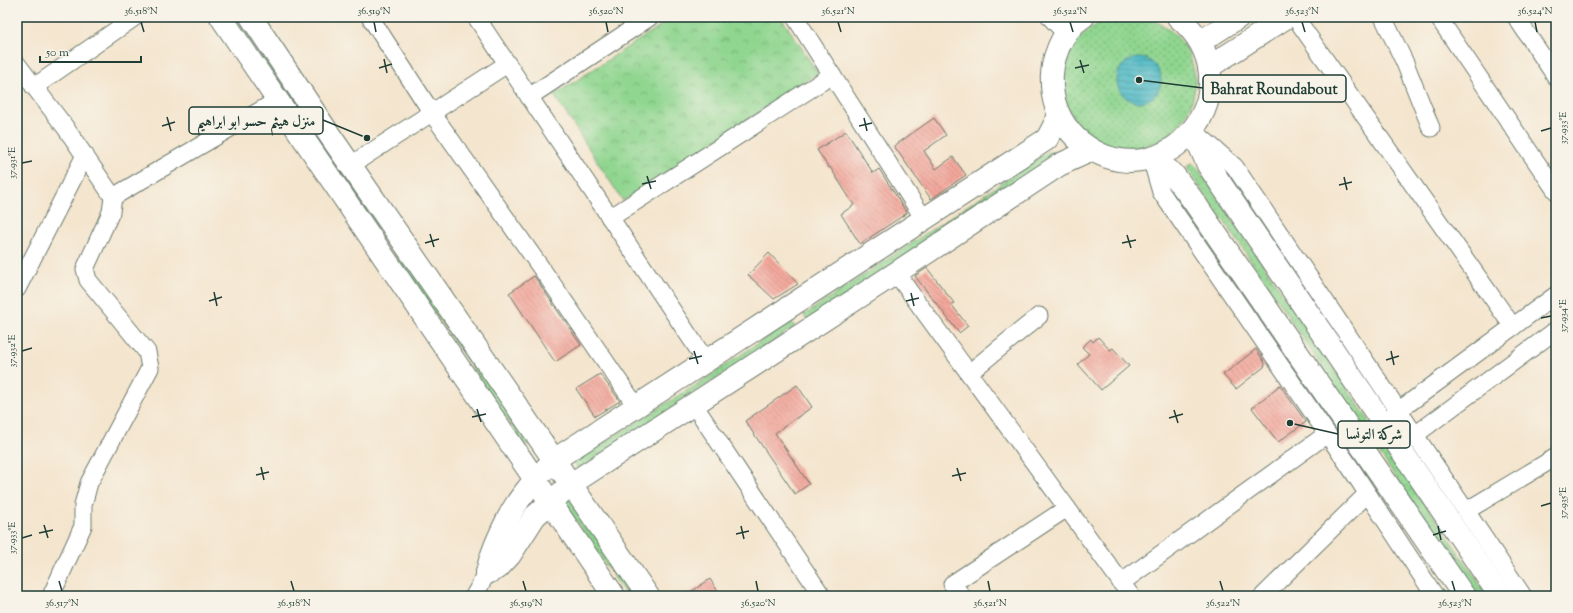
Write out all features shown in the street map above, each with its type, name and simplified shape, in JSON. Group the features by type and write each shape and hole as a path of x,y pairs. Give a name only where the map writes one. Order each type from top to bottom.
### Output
{"main road":[{"path":"221,17 614,596"},
{"path":"251,17 351,165 648,596"},
{"path":"1083,17 1062,26 1051,74 1053,96 1059,116 1073,136 1092,150 1111,158 1131,160 1151,158 1167,152 1181,143 1193,131 1204,111 1210,90 1209,67 1200,42 1188,26 1178,17"},
{"path":"1200,42 1239,17"},
{"path":"1209,67 1287,17"},
{"path":"486,573 489,559 500,534 524,493 534,480 554,460 1047,139 1059,116"},
{"path":"1193,131 1208,165 1407,441 1500,596"},
{"path":"486,573 498,568 510,555 535,516 571,484 896,274 1059,165 1092,150"},
{"path":"1151,158 1173,174 1192,199 1464,596"},
{"path":"789,307 805,333"}],"street":[{"path":"34,87 136,17"},
{"path":"370,17 432,113 636,406"},
{"path":"476,17 706,361"},
{"path":"529,96 650,17"},
{"path":"795,17 924,219"},
{"path":"1050,17 1062,26"},
{"path":"1295,17 1513,327"},
{"path":"1383,17 1405,63 1431,128"},
{"path":"1438,17 1556,191"},
{"path":"1516,17 1556,77"},
{"path":"351,165 507,64"},
{"path":"19,74 34,87 66,127 84,156 113,197 112,212 85,268 88,280 147,352 150,368 89,483 83,505 83,526 50,596"},
{"path":"610,218 832,75"},
{"path":"113,197 278,100"},
{"path":"17,289 84,156"},
{"path":"1151,158 1161,192 1368,494 1435,596"},
{"path":"896,274 1132,596"},
{"path":"1391,417 1556,295"},
{"path":"969,374 1039,316"},
{"path":"1523,596 1466,511 1407,441 1556,330"},
{"path":"694,405 822,596"},
{"path":"1121,583 1327,434"},
{"path":"1466,511 1556,457"},
{"path":"1263,596 1368,494"},
{"path":"962,596 952,584 1067,508"},
{"path":"474,596 486,573"}],"green space":[{"path":"1129,16 1142,17 1154,21 1166,27 1176,35 1184,45 1190,57 1194,69 1194,95 1190,107 1184,119 1176,129 1166,137 1154,143 1142,147 1129,148 1116,147 1104,143 1092,137 1082,129 1074,119 1068,107 1064,95 1063,82 1064,69 1068,57 1074,45 1082,35 1092,27 1104,21 1116,17"},
{"path":"233,17 243,17 530,440 529,445 524,444"},
{"path":"674,17 781,17 818,73 623,201 554,95"},
{"path":"1048,152 1056,152 1050,162 808,323 804,315"},
{"path":"1192,163 1197,167 1488,596 1475,596 1235,237 1189,172 1187,167"},
{"path":"791,321 795,327 579,469 573,462 699,383"},
{"path":"569,495 638,596 627,596 562,500"}],"water":[{"path":"1139,58 1151,62 1157,68 1161,80 1157,92 1151,98 1139,102 1127,98 1121,92 1117,80 1121,68 1127,62"}],"building":[{"path":"934,118 946,135 924,151 936,169 953,157 966,175 931,199 894,146"},
{"path":"846,131 873,173 879,169 907,213 860,244 841,214 854,205 830,167 829,168 817,150"},
{"path":"769,253 798,284 774,299 748,275"},
{"path":"927,268 954,303 951,304 968,326 959,333 915,276"},
{"path":"534,276 581,345 555,362 509,293"},
{"path":"1098,337 1110,350 1113,348 1129,366 1101,390 1078,364 1089,354 1082,347 1091,339 1093,342"},
{"path":"1256,349 1265,363 1264,367 1236,389 1223,375"},
{"path":"600,374 620,401 595,416 576,389"},
{"path":"797,385 812,407 775,433 809,484 795,494 745,421"},
{"path":"1280,385 1306,422 1278,442 1252,408"},
{"path":"710,579 721,596 685,596"}],"place":[{"name":"Bahrat Roundabout","path":"1139,80"},
{"name":"منزل هيثم حسو ابو ابراهيم","path":"367,138"},
{"name":"شركة التونسا","path":"1290,423"}]}
